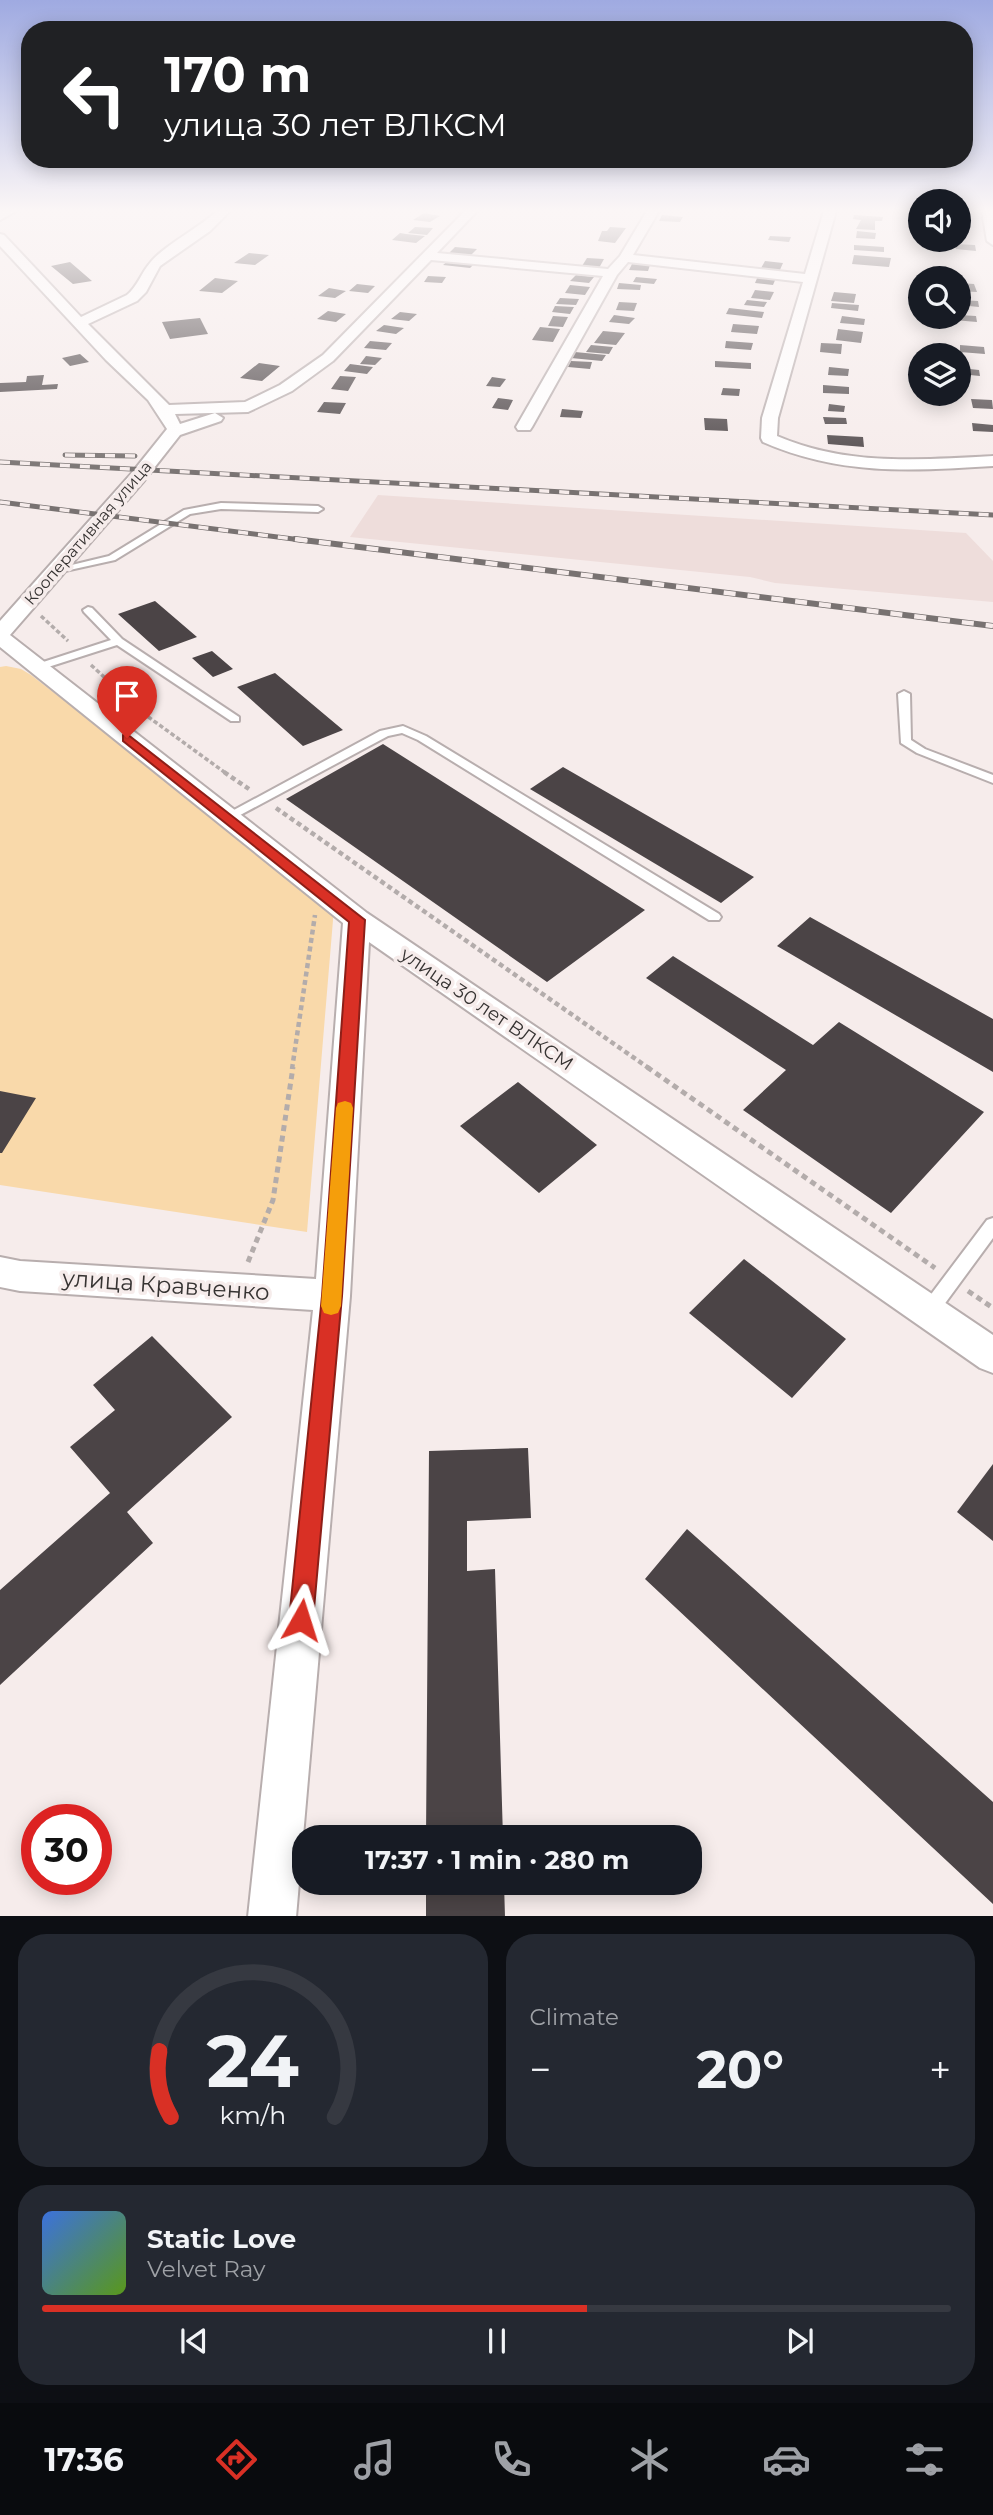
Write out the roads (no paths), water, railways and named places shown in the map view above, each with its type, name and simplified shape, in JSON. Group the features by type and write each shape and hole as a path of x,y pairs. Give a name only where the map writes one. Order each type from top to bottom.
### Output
{"street":[{"path":"60,300 112,358 166,410 174,431 248,407 286,388 328,358 385,300"},
{"path":"82,322 129,300"},
{"path":"524,427 596,300"},
{"path":"805,300 770,418 769,439 788,448 834,462 881,467 993,461"},
{"path":"166,410 248,407"},
{"name":"Кооперативная улица","path":"0,636 174,431"},
{"name":"улица 30 лет ВЛКСМ","path":"0,636 357,920 993,1356"},
{"path":"272,1916 332,1296 357,920"},
{"name":"улица Кравченко","path":"0,1272 20,1276 332,1296"}],"lane":[{"path":"56,570 112,558 187,512 221,506 317,509"},
{"path":"89,610 118,641 235,719"},
{"path":"38,667 118,641"},
{"path":"904,694 905,741 921,751 993,779"},
{"path":"227,817 384,733 403,729 422,738 714,917"},
{"path":"929,1311 993,1225"}],"railway":[{"path":"65,455 135,456"},
{"path":"0,462 993,515"},
{"path":"0,502 309,541"},
{"path":"295,539 993,626"}]}
